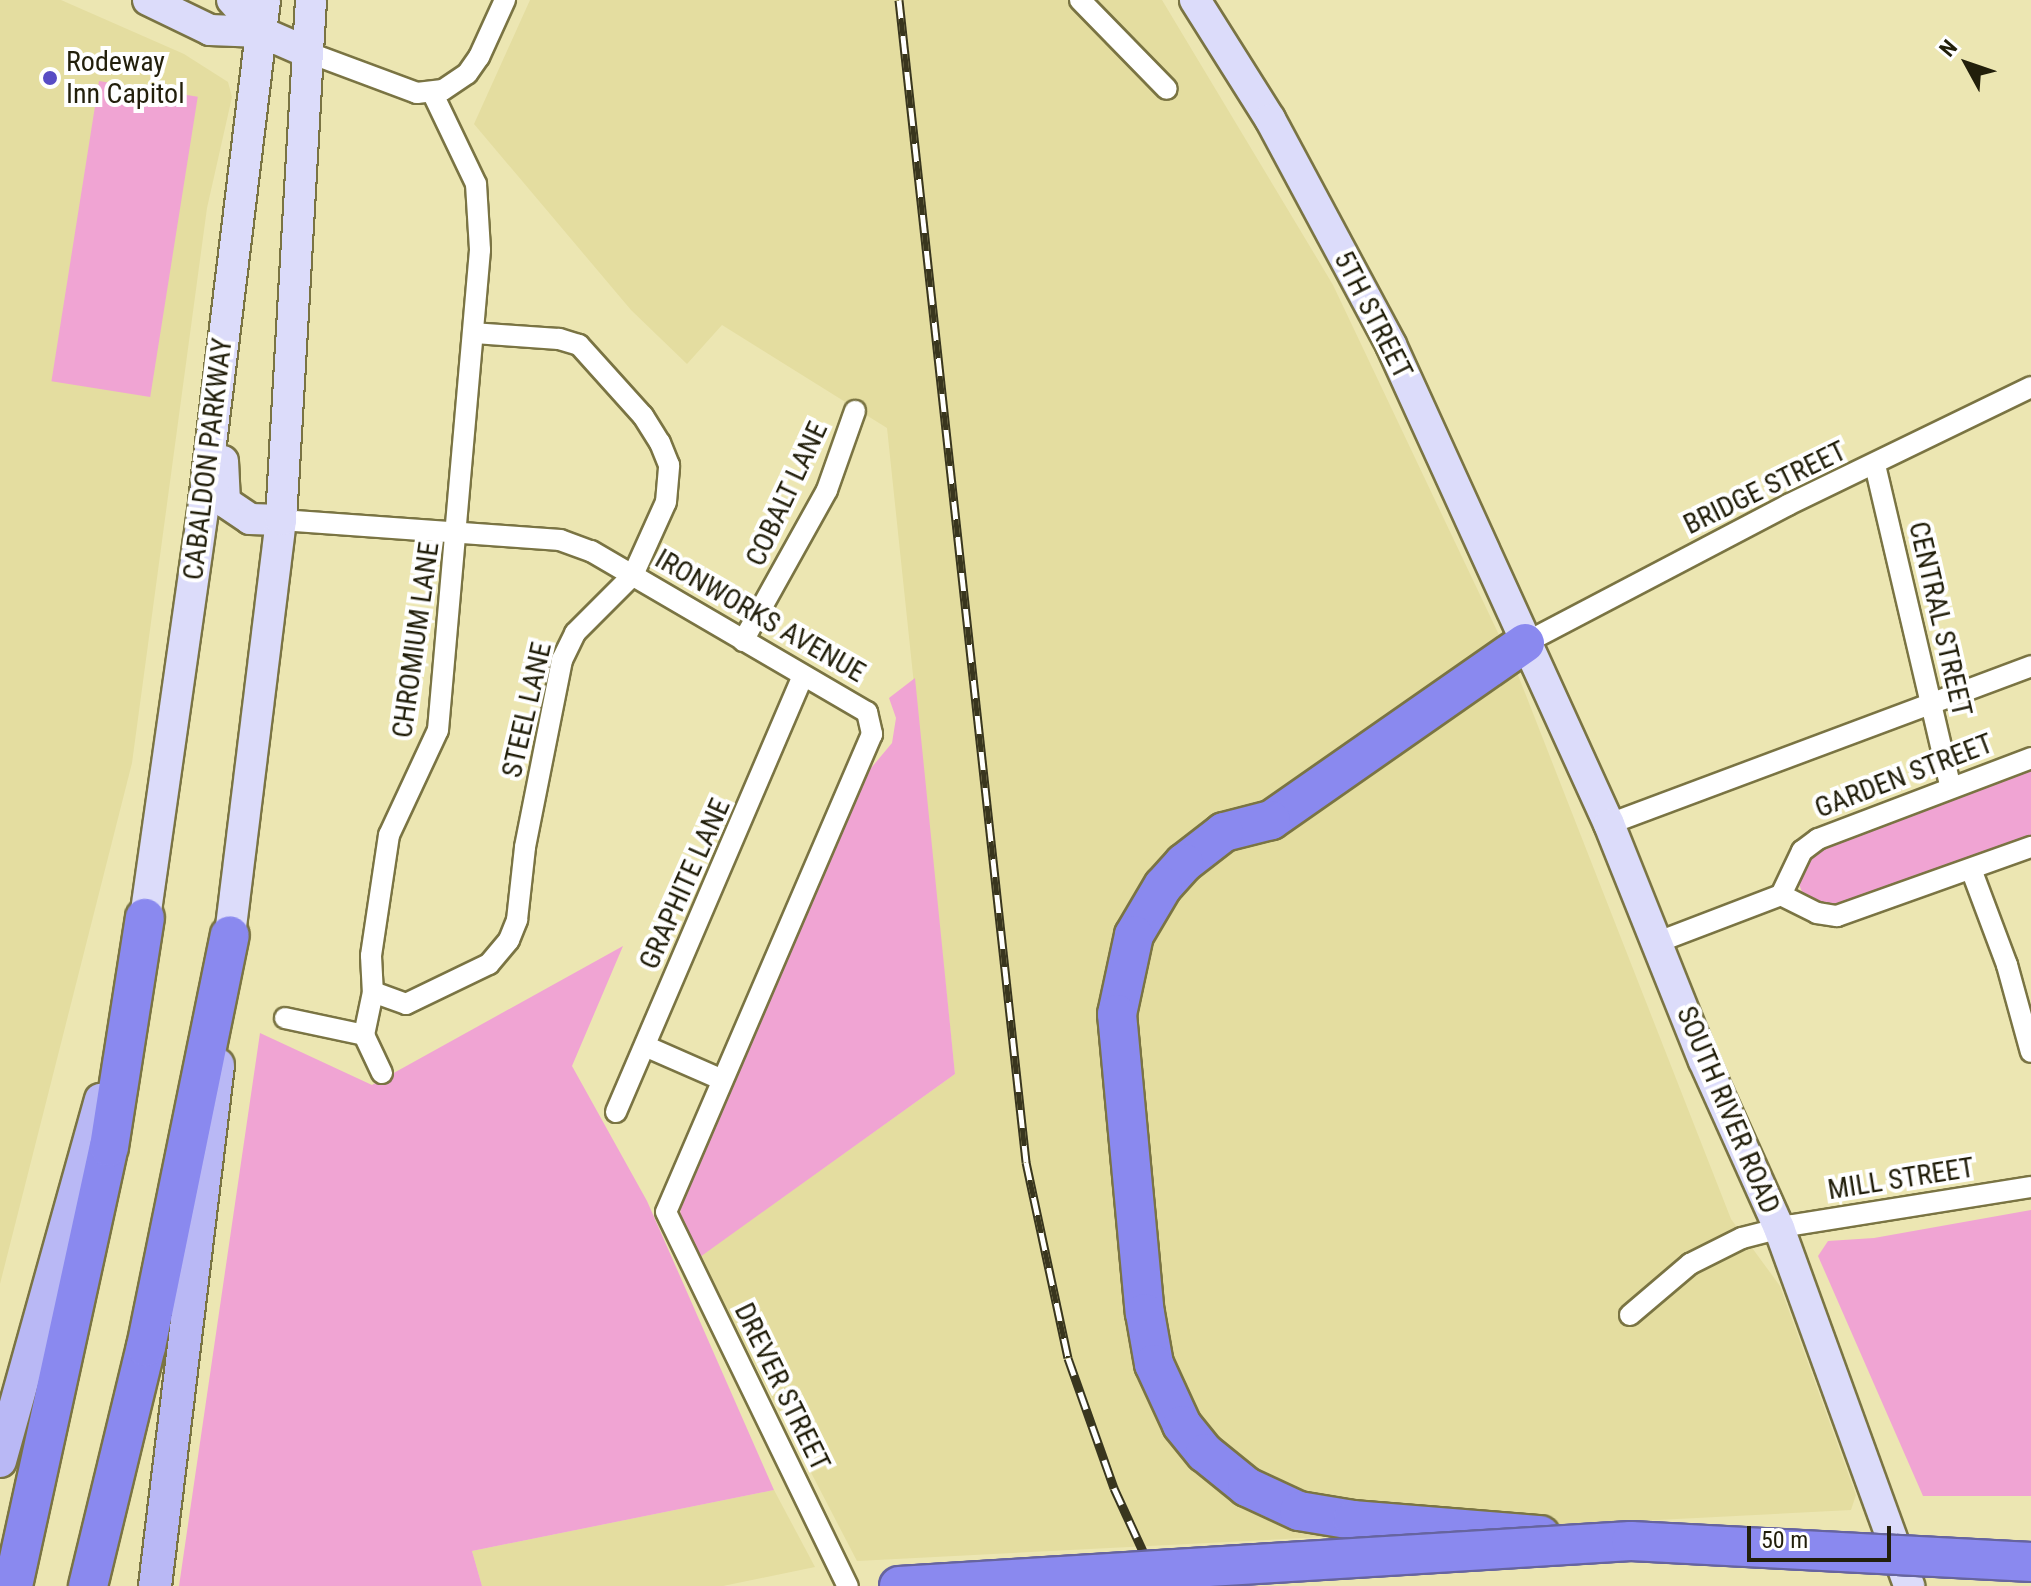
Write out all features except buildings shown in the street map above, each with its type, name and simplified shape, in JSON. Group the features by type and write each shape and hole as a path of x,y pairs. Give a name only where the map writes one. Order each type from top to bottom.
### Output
{"highway":[{"path":"1525,643 1271,820 1224,832 1184,863 1163,886 1134,935 1119,988 1119,1048 1154,1364 1182,1425 1205,1453 1247,1487 1299,1511 1353,1520 1631,1541 2031,1562"},
{"path":"13,1586 106,1161 145,918"},
{"path":"88,1586 152,1316 230,935"},
{"path":"899,1586 1631,1541"}],"main road":[{"path":"148,0 210,30 261,32 307,52"},
{"path":"232,0 261,32"},
{"name":"CABALDON PARKWAY","path":"145,918 265,0"},
{"path":"155,1586 209,1167 230,935 281,520 311,0"},
{"name":"5TH STREET","path":"1195,0 1270,119 1391,345 1525,643"},
{"path":"222,345 232,387 221,490 236,512 250,519 281,520"},
{"name":"SOUTH RIVER ROAD","path":"1525,643 1609,824 1704,1061 1779,1228 1909,1586"},
{"path":"0,1461 85,1161 145,918"}],"street":[{"path":"307,52 417,93 432,92 467,74 505,0"},
{"path":"1080,0 1167,89"},
{"name":"CHROMIUM LANE","path":"364,1035 373,992 371,956 389,835 438,730 458,533 480,250 476,184 432,92"},
{"name":"STEEL LANE","path":"373,992 406,1004 489,964 509,940 517,920 562,660 575,633 633,575 666,502 669,465 643,416 579,345 559,339 474,333"},
{"name":"BRIDGE STREET","path":"1525,643 2031,387"},
{"name":"COBALT LANE","path":"743,641 827,490 855,411"},
{"name":"CENTRAL STREET","path":"1875,465 1950,786"},
{"name":"IRONWORKS AVENUE","path":"281,520 560,540 633,575 802,677 862,707 872,722 872,734 720,1079 666,1212"},
{"path":"1609,824 2031,666"},
{"name":"GRAPHITE LANE","path":"616,1112 802,677"},
{"name":"GARDEN STREET","path":"1781,895 1809,844 1950,786 2031,758"},
{"path":"1658,942 1781,895 1817,913 1837,916 2031,847"},
{"path":"1971,869 2007,965 2031,1052"},
{"path":"285,1018 364,1035 382,1073"},
{"path":"645,1046 720,1079"},
{"name":"MILL STREET","path":"1630,1315 1690,1264 1779,1228 2031,1187"},
{"name":"DREVER STREET","path":"666,1212 848,1586"}],"shaded area":[{"path":"0,0 61,0 184,54 228,82 232,97 207,208 132,763 0,1284"},
{"path":"530,0 1162,0 1333,285 1518,675 1731,1219 1780,1286 1856,1495 1851,1510 857,1561 699,1257 955,1074 887,428 722,325 687,364 631,310 474,124"},
{"path":"99,81 198,97 150,397 51,381"},
{"path":"915,678 955,1074 700,1257 680,1221 681,1201 866,774 892,743 896,718 889,698"},
{"path":"2031,766 2031,840 1838,911 1804,897 1797,879 1809,850"},
{"path":"623,946 572,1066 647,1201 774,1490 472,1551 482,1586 179,1586 260,1033 372,1085"},
{"path":"2031,1210 2031,1496 1923,1496 1818,1256 1828,1241 1874,1238"},
{"path":"774,1490 815,1567 723,1586 482,1586 472,1551"}],"railway":[{"path":"899,0 1026,1162 1068,1358 1114,1488 1159,1586"}],"place":[{"name":"Rodeway Inn Capitol","path":"50,78"}]}
